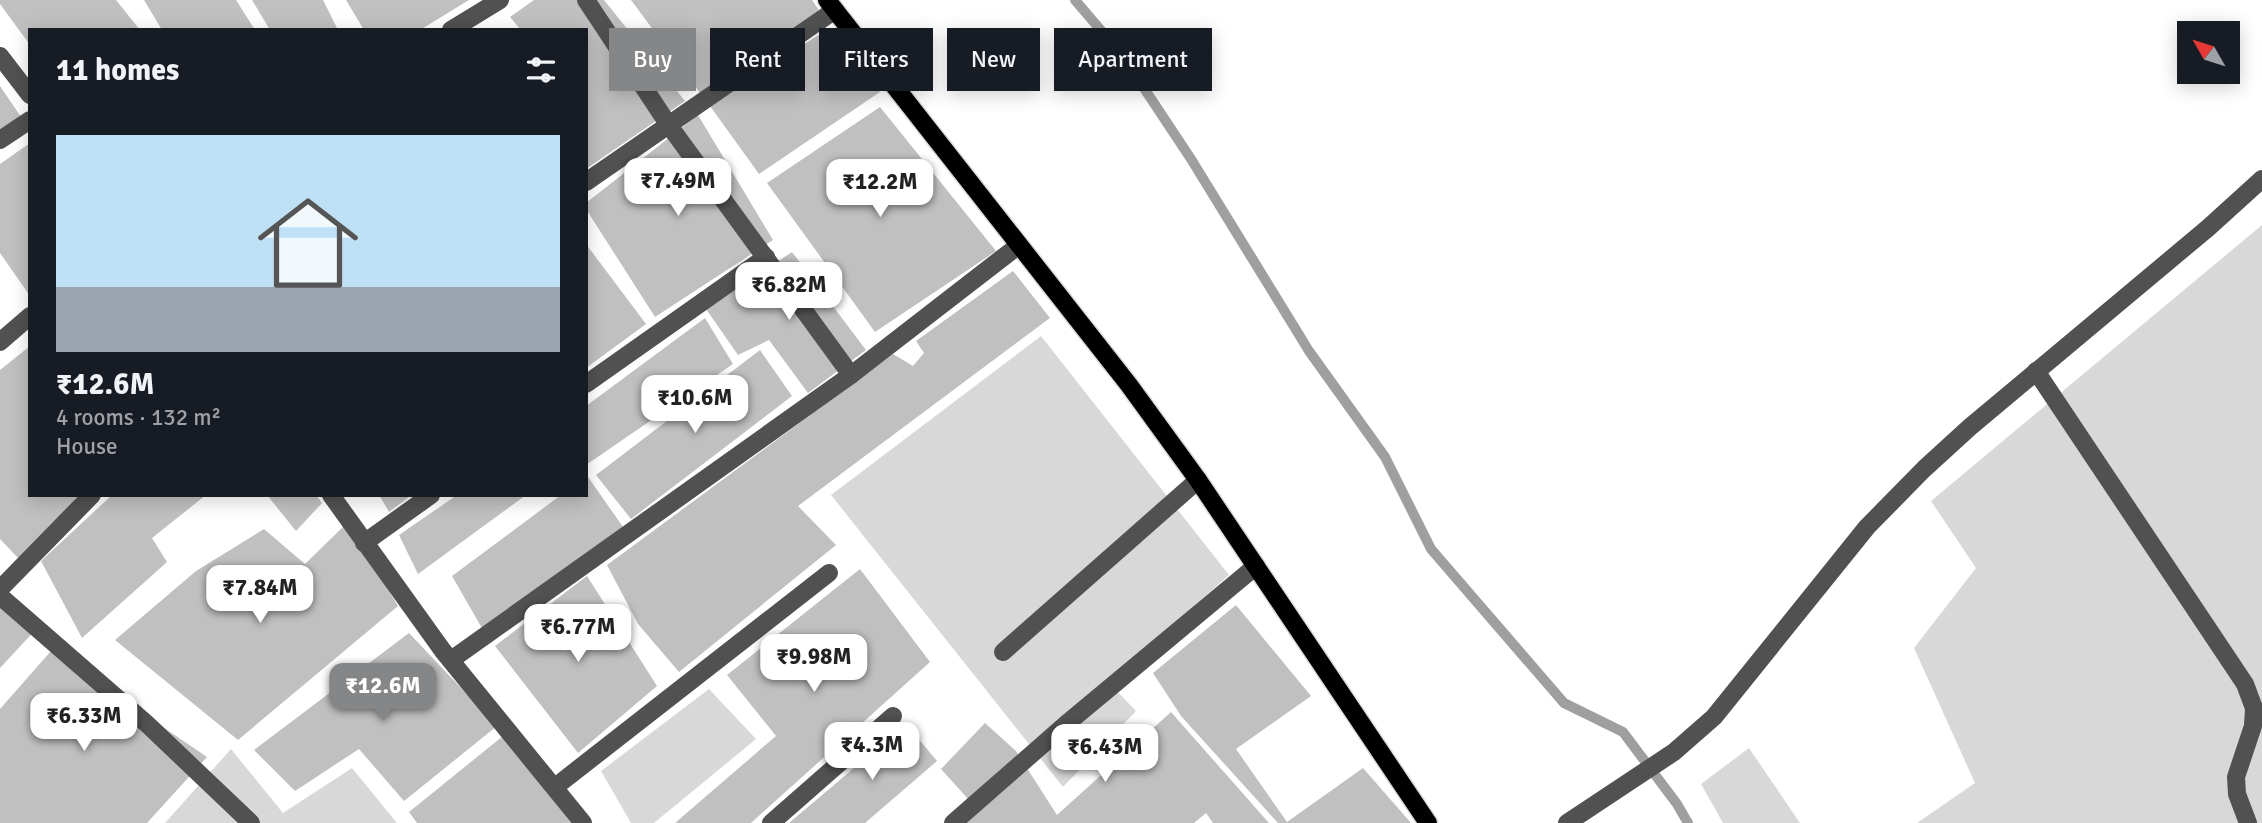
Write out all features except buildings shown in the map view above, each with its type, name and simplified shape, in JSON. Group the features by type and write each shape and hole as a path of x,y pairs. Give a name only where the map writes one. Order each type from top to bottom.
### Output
{"main road":[{"path":"831,5 1129,385 1198,480 1428,823"}],"street":[{"path":"455,28 500,0"},
{"path":"586,0 668,124 851,375"},
{"path":"588,180 831,5"},
{"path":"0,55 28,92"},
{"path":"0,140 28,121"},
{"path":"1567,823 1674,752 1714,717 1867,527 1942,452 2262,179"},
{"path":"451,660 851,375 1019,245"},
{"path":"588,383 766,257"},
{"path":"0,342 28,318"},
{"path":"2036,371 2245,684 2254,708 2253,726 2236,777 2237,794 2248,823"},
{"path":"1003,652 1198,480"},
{"path":"0,589 90,497"},
{"path":"332,497 451,660 583,823"},
{"path":"364,543 428,497"},
{"path":"953,823 1065,724 1256,566"},
{"path":"555,787 829,573"},
{"path":"0,596 147,723 251,823"},
{"path":"771,823 893,716"}],"shaded area":[{"path":"2262,225 2262,823 1917,823 1975,783 1914,648 1976,568 1931,501"},
{"path":"1041,336 1229,575 1108,682 1136,711 1063,787 831,495"},
{"path":"709,689 756,739 654,823 631,823 601,771"},
{"path":"1749,748 1800,823 1723,823 1701,784"},
{"path":"231,749 283,813 352,768 397,823 165,823"}],"waterway":[{"path":"1075,0 1122,55 1191,159 1309,351 1385,457 1431,549 1564,703 1623,732 1688,823"}]}
